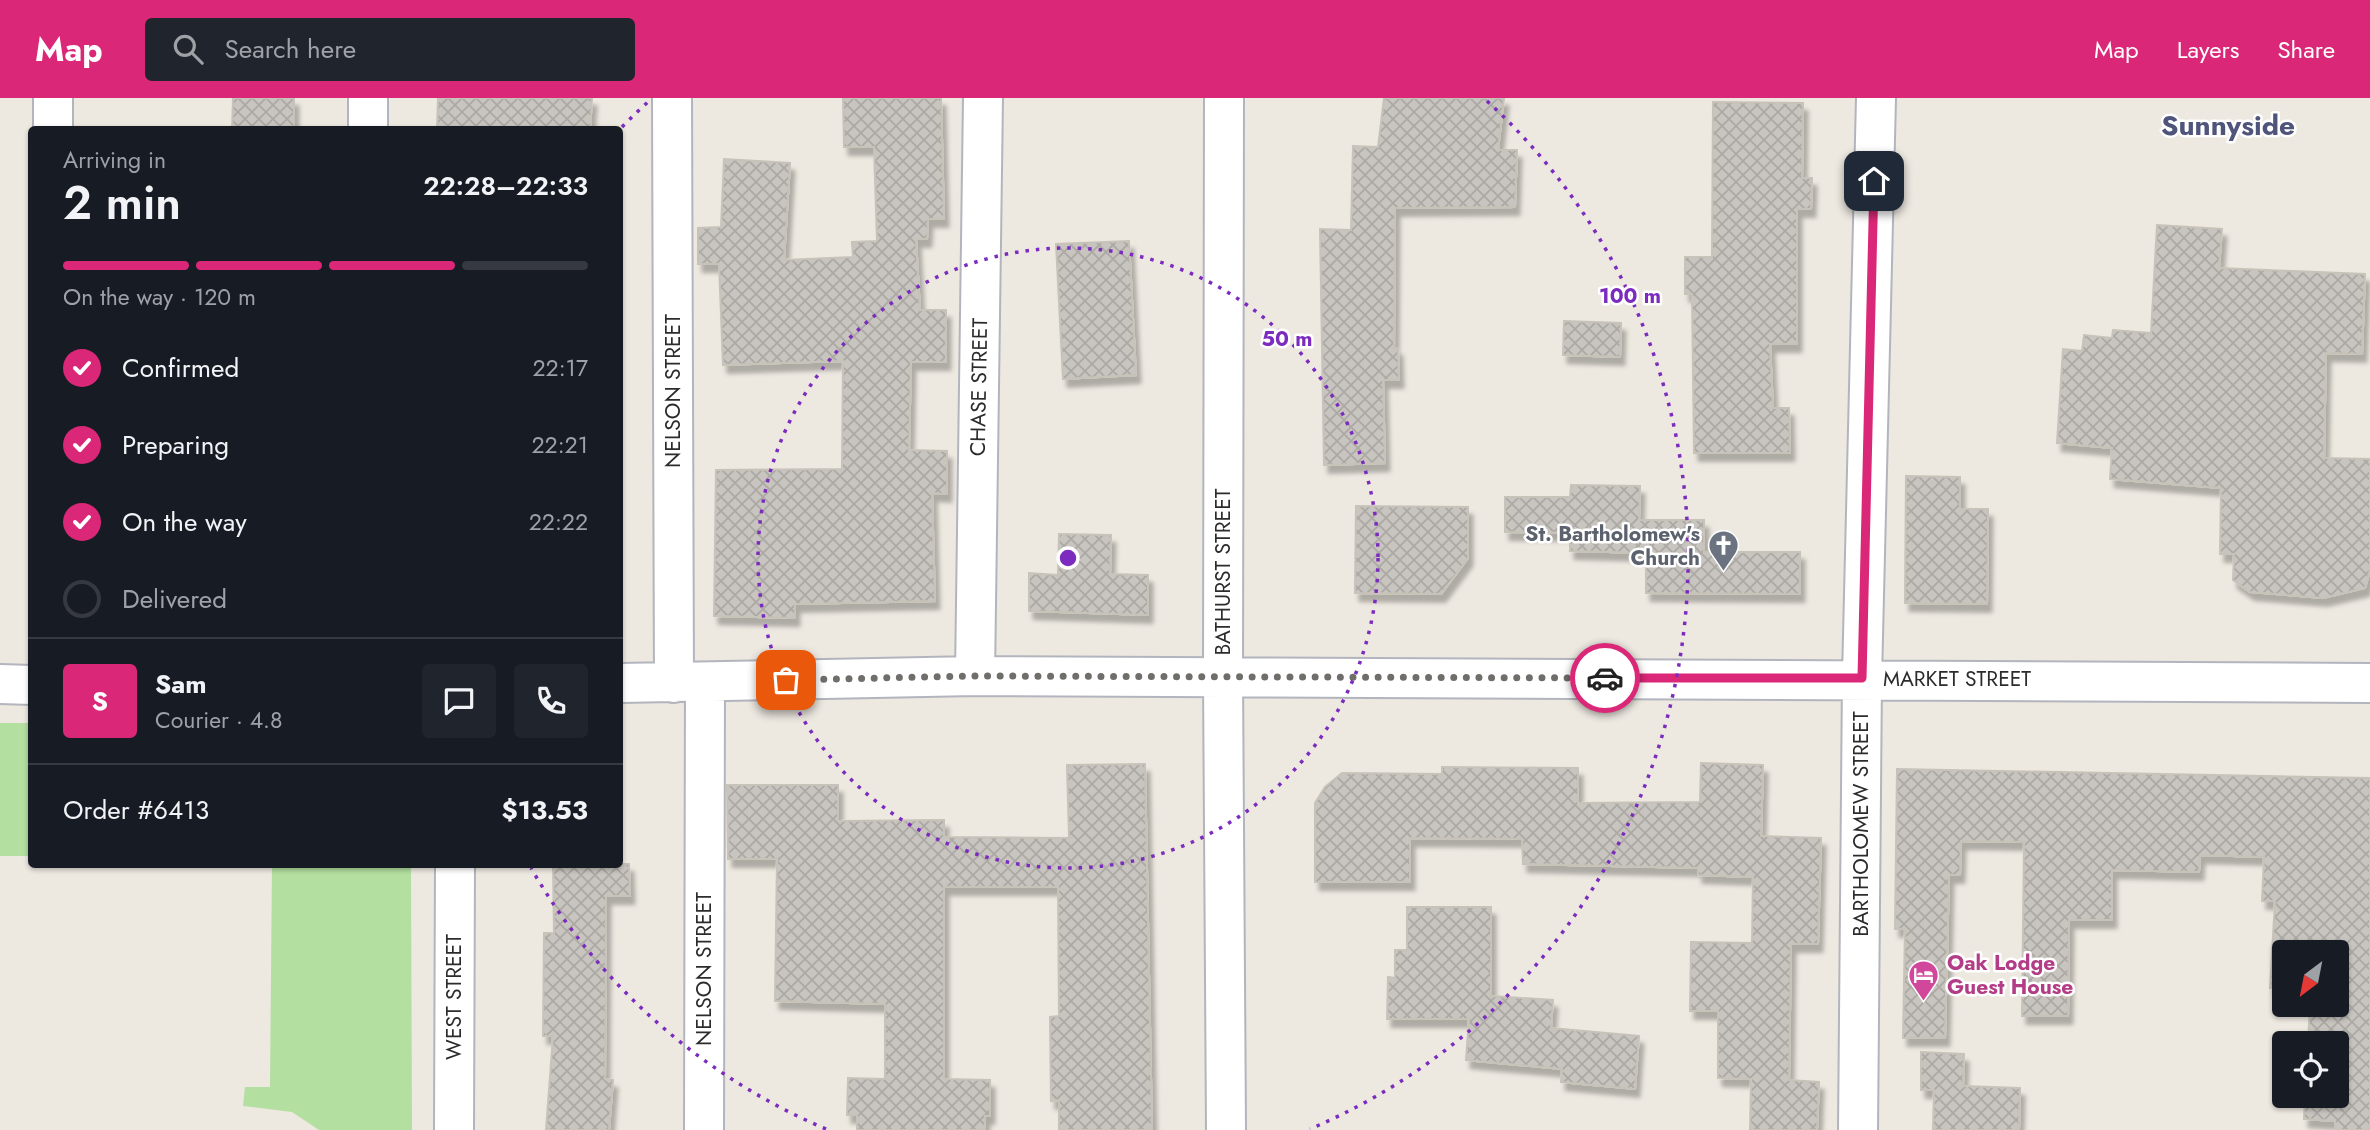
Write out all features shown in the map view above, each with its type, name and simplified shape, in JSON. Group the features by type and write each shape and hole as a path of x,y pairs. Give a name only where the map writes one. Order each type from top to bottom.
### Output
{"street":[{"path":"53,98 53,126"},
{"path":"368,98 368,126"},
{"name":"NELSON STREET","path":"671,98 704,1130"},
{"name":"CHASE STREET","path":"975,676 983,98"},
{"name":"BATHURST STREET","path":"1224,98 1223,677 1226,1130"},
{"name":"BARTHOLOMEW STREET","path":"1858,1130 1862,678 1876,98"},
{"name":"MARKET STREET","path":"623,684 975,676 1862,678 2370,683"},
{"path":"0,684 28,685"},
{"name":"WEST STREET","path":"454,1130 455,868"}],"green space":[{"path":"0,723 28,723 28,856 0,856"},
{"path":"272,868 411,868 412,1130 319,1130 292,1112 243,1106 245,1087 270,1087"}],"building":[{"path":"233,98 294,98 294,126 232,126"},
{"path":"438,98 592,98 590,126 437,126"},
{"path":"843,98 941,98 944,219 928,219 927,239 916,239 920,310 946,310 946,362 911,362 909,450 947,451 947,494 932,493 935,601 795,604 795,618 714,616 716,470 842,469 843,361 723,365 719,264 698,264 698,228 721,227 724,159 790,163 784,260 853,257 852,242 877,241 874,147 844,147"},
{"path":"1384,98 1504,98 1498,150 1517,150 1515,207 1395,208 1394,348 1398,348 1399,380 1383,380 1385,463 1324,465 1320,229 1351,230 1353,146 1378,147"},
{"path":"1713,102 1803,103 1802,178 1812,178 1811,209 1797,209 1797,344 1770,344 1773,408 1789,408 1790,453 1694,453 1692,294 1685,294 1685,257 1712,257"},
{"path":"2157,225 2222,229 2219,268 2365,274 2362,354 2326,353 2324,458 2370,459 2370,570 2365,588 2323,598 2250,592 2233,580 2234,554 2220,554 2221,488 2110,479 2112,448 2057,443 2063,349 2082,351 2084,335 2112,338 2113,330 2151,333"},
{"path":"1129,241 1136,375 1063,379 1056,244"},
{"path":"1564,321 1621,323 1620,357 1563,355"},
{"path":"1906,476 1960,477 1960,509 1988,509 1987,604 1905,603"},
{"path":"1571,485 1640,486 1639,520 1704,520 1704,552 1800,552 1800,594 1646,593 1646,553 1570,551 1570,533 1505,532 1505,497 1570,497"},
{"path":"1356,506 1468,507 1468,558 1441,594 1355,593"},
{"path":"1059,534 1111,535 1110,574 1148,575 1148,615 1029,611 1029,573 1058,575"},
{"path":"1701,763 1763,765 1761,836 1821,838 1818,944 1791,944 1789,1080 1819,1082 1817,1130 1750,1130 1751,1079 1718,1078 1718,1011 1690,1011 1691,942 1752,943 1753,877 1698,875 1698,868 1523,864 1522,839 1410,838 1410,882 1315,882 1315,803 1325,787 1342,773 1442,774 1442,767 1578,768 1578,803 1700,802"},
{"path":"1145,764 1152,1130 1059,1130 1059,1100 1051,1101 1050,1017 1059,1016 1058,887 944,887 944,1079 990,1080 990,1116 985,1116 985,1130 857,1130 857,1115 847,1115 848,1078 885,1079 885,1004 775,1001 777,859 728,859 727,785 838,785 838,821 944,820 944,837 1069,838 1067,765"},
{"path":"1897,769 2370,778 2370,1130 2335,1130 2335,1121 2304,1119 2304,1108 2349,1108 2349,1031 2309,1031 2309,1017 2349,1017 2349,940 2273,940 2275,901 2262,901 2264,857 2200,855 2199,872 2112,870 2112,920 2069,920 2068,1016 2022,1016 2024,842 1961,841 1960,875 1949,875 1945,1038 1903,1038 1905,929 1895,929"},
{"path":"623,864 629,864 630,896 606,896 605,1079 613,1080 609,1130 546,1130 553,1036 543,1036 544,933 554,933 553,868 623,868"},
{"path":"1407,907 1491,907 1491,996 1553,1000 1551,1028 1639,1036 1635,1089 1561,1082 1562,1069 1466,1060 1469,1019 1387,1019 1388,977 1395,978 1395,950 1407,950"},
{"path":"2272,953 2272,988 2270,988"},
{"path":"1921,1052 1964,1054 1963,1086 2020,1088 2019,1130 1933,1130 1934,1090 1921,1090"}],"way so far":[{"path":"786,680 975,676 1605,678"}],"place":[{"name":"St. Bartholomew's Church","path":"1723,573"},
{"name":"Oak Lodge Guest House","path":"1924,1002"}],"district":[{"name":"Sunnyside","path":"2228,125"}],"route":[{"path":"1605,678 1862,678 1874,181"}]}
